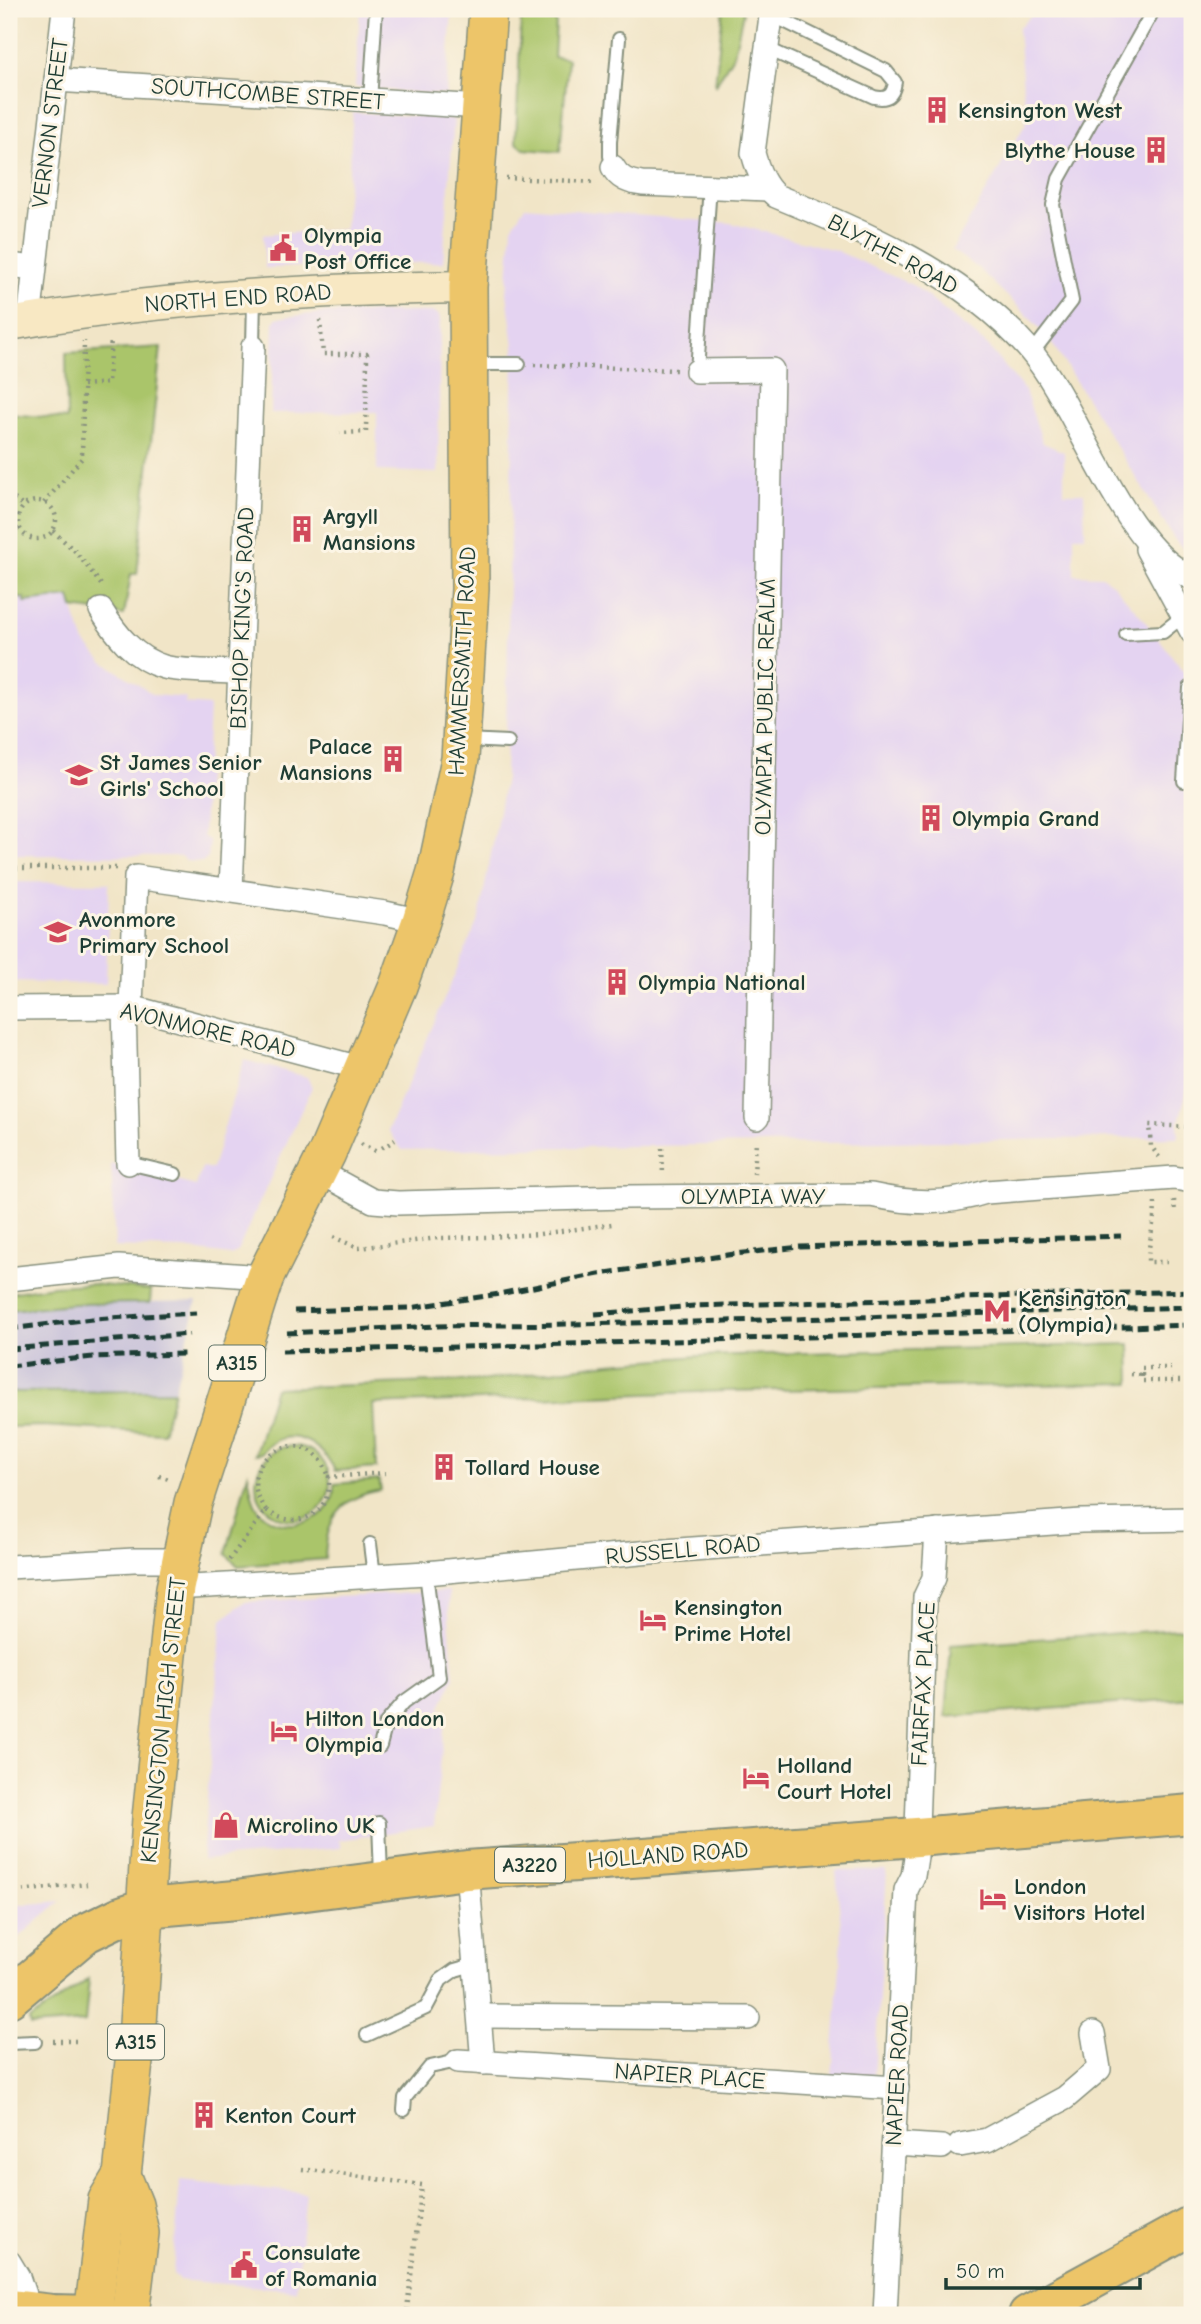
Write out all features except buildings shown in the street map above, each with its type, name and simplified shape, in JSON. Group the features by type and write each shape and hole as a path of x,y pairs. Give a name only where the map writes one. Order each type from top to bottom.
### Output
{"highway":[{"name":"HOLLAND ROAD","path":"145,1908 236,1900 467,1870 1192,1814"},
{"name":"A3220","path":"9,1998 86,1933 145,1908"},
{"path":"1028,2315 1192,2225"},
{"path":"19,2310 95,2315"}],"main road":[{"name":"HAMMERSMITH ROAD","path":"265,1277 318,1171 398,986 421,920 447,829 462,740 470,589 468,287 488,9"},
{"name":"NORTH END ROAD","path":"19,323 87,311 254,322 394,288 468,287"},
{"name":"KENSINGTON HIGH STREET","path":"95,2315 107,2200 122,2175 138,2024 151,1818 177,1574 198,1487 265,1277"},
{"name":"KENSINGTON HIGH STREET","path":"122,2175 134,2205 140,2233 130,2315"}],"street":[{"name":"VERNON STREET","path":"19,323 34,268 64,9"},
{"path":"613,167 617,175 631,182 665,186 768,189 753,153 772,12"},
{"name":"SOUTHCOMBE STREET","path":"55,80 481,107"},
{"name":"BLYTHE ROAD","path":"768,189 776,196 850,227 932,270 995,315 1032,353 1048,375 1140,533 1169,563 1192,579"},
{"path":"9,265 34,268"},
{"name":"BISHOP KING'S ROAD","path":"231,890 254,322"},
{"name":"OLYMPIA PUBLIC REALM","path":"697,371 772,370 757,1118"},
{"path":"1140,533 1187,625"},
{"path":"101,610 123,641 133,650 164,667 240,672"},
{"path":"128,1163 127,1007 135,877 421,920"},
{"name":"AVONMORE ROAD","path":"9,1008 127,1007 363,1069"},
{"name":"OLYMPIA WAY","path":"318,1171 381,1203 626,1196 872,1195 901,1202 957,1201 986,1192 1183,1179"},
{"path":"9,1279 119,1268 265,1277"},
{"name":"RUSSELL ROAD","path":"9,1567 134,1560 177,1574 374,1576 937,1531 1081,1521 1192,1519"},
{"name":"FAIRFAX PLACE","path":"917,1837 925,1597 934,1578 937,1531"},
{"name":"NAPIER ROAD","path":"885,2315 906,1890 913,1876 917,1837"},
{"path":"467,1870 483,2063"},
{"path":"481,2016 748,2018"},
{"path":"894,2144 951,2146 987,2140 1065,2098 1099,2069 1093,2033"},
{"name":"NAPIER PLACE","path":"458,2061 897,2088"},
{"path":"9,2262 18,2277 19,2310"}],"lane":[{"path":"370,101 376,9"},
{"path":"1032,353 1072,301 1054,205 1059,179 1154,9"},
{"path":"768,49 874,97 883,99 890,96 894,90 895,82 886,71 772,12"},
{"path":"613,167 610,142 619,39"},
{"path":"697,371 709,186"},
{"path":"469,364 519,364"},
{"path":"1126,634 1163,632 1187,625"},
{"path":"1184,781 1192,687"},
{"path":"462,740 508,742"},
{"path":"128,1163 175,1174"},
{"path":"370,1544 374,1576"},
{"path":"380,1746 386,1723 404,1702 439,1677 426,1573"},
{"path":"379,1824 381,1880"},
{"path":"367,2035 426,2008 441,1980 455,1970 476,1964"},
{"path":"9,2043 35,2042"},
{"path":"404,2110 405,2098 430,2067 458,2061"}],"path":[{"path":"506,177 631,182"},
{"path":"320,316 323,354 367,354 366,432 340,433"},
{"path":"83,385 108,383 111,339"},
{"path":"44,503 82,458 84,341"},
{"path":"519,364 697,371"},
{"path":"9,494 23,507"},
{"path":"33,502 44,503 55,515 53,531 47,537 34,539 23,533 19,527 19,516 23,507 33,502"},
{"path":"9,540 19,527"},
{"path":"53,531 76,552 111,597 101,610"},
{"path":"9,869 114,867 135,877"},
{"path":"754,1196 757,1118"},
{"path":"1183,1179 1151,1146 1149,1125 1192,1127"},
{"path":"361,1144 380,1150 395,1140"},
{"path":"1155,1219 1148,1244 1148,1262 1167,1262"},
{"path":"1171,1368 1142,1368 1142,1381 1192,1381"},
{"path":"1131,1374 1142,1375"},
{"path":"302,1447 321,1458 330,1477 326,1501 317,1512 306,1518 284,1520 266,1510 255,1484 258,1465 281,1448 302,1447"},
{"path":"330,1477 385,1473"},
{"path":"159,1476 170,1479"},
{"path":"223,1564 231,1559 266,1510"},
{"path":"9,1892 87,1884"},
{"path":"35,2042 80,2041"},
{"path":"302,2169 422,2185 407,2309"}],"shaded area":[{"path":"360,9 452,9 446,95 355,87"},
{"path":"1037,9 1192,9 1192,557 1177,543 1053,345 1030,318 979,269 952,250 1026,123 1018,29"},
{"path":"353,112 454,119 443,262 265,268 263,235 345,229"},
{"path":"525,206 730,223 835,250 914,286 988,346 1025,391 1043,443 1064,452 1064,493 1084,493 1085,536 1074,536 1074,575 1102,576 1112,583 1192,682 1192,1069 1178,1126 1179,1137 402,1150 388,1130 479,918 505,779 514,346 507,293 512,227"},
{"path":"434,312 439,315 440,320 438,473 377,471 377,412 271,413 276,318 323,313"},
{"name":"St James Senior Girls' School","path":"71,596 85,643 102,661 154,695 186,698 185,704 209,706 203,836 210,842 208,858 203,862 186,861 182,856 9,855 9,599 25,598 26,602"},
{"name":"Avonmore Primary School","path":"9,882 109,883 106,984 9,982"},
{"path":"244,1060 307,1077 312,1087 237,1252 230,1255 185,1249 115,1247 111,1164 196,1186 202,1167 212,1169"},
{"path":"197,1301 174,1391 9,1393 9,1310 74,1304"},
{"name":"Hilton London Olympia","path":"449,1591 454,1678 440,1709 446,1710 434,1826 339,1840 341,1848 202,1860 222,1620 244,1602"},
{"path":"836,1871 887,1871 874,2078 832,2077 842,1939"},
{"path":"61,1901 25,1932 9,1945 9,1906"},
{"path":"180,2180 306,2193 296,2290 179,2280 173,2274"}],"green space":[{"path":"723,9 742,9 743,13 734,54 715,86"},
{"path":"521,18 556,21 554,57 568,59 560,152 524,149 516,142"},
{"path":"161,347 137,574 131,574 124,615 73,608 70,597 25,602 25,598 9,599 9,414 67,419 66,353"},
{"path":"91,1284 151,1290 150,1303 74,1304 9,1310 9,1293 52,1286"},
{"path":"1130,1344 1131,1383 725,1391 373,1404 376,1468 335,1471 312,1444 292,1437 281,1439 262,1453 255,1454 275,1388 487,1380 609,1363 700,1356"},
{"path":"174,1391 163,1433 42,1426 9,1427 9,1392"},
{"path":"286,1446 300,1446 314,1452 324,1462 330,1483 324,1504 314,1514 300,1520 286,1520 272,1514 262,1504 256,1490 256,1476 262,1462 272,1452"},
{"path":"248,1474 253,1498 260,1511 268,1518 288,1524 298,1524 318,1516 332,1500 334,1484 379,1480 381,1490 355,1498 338,1512 328,1532 325,1559 238,1566 226,1554"},
{"path":"1192,1628 1192,1698 946,1717 951,1645"},
{"path":"89,1979 85,2022 30,2026 29,2020"}],"railway":[{"path":"294,1311 410,1308 599,1274 800,1247 1121,1236"},
{"path":"595,1314 694,1306 1192,1291"},
{"path":"287,1333 438,1326 694,1322 1192,1307"},
{"path":"9,1329 92,1319 196,1313"},
{"path":"282,1351 1192,1325"},
{"path":"9,1349 189,1334"},
{"path":"9,1366 93,1357 184,1354"}],"place":[{"name":"Kensington West","path":"937,110"},
{"name":"Blythe House","path":"1156,150"},
{"name":"Olympia Post Office","path":"283,248"},
{"name":"Argyll Mansions","path":"302,529"},
{"name":"Palace Mansions","path":"393,759"},
{"name":"St James Senior Girls' School","path":"79,775"},
{"name":"Olympia Grand","path":"931,818"},
{"name":"Avonmore Primary School","path":"58,932"},
{"name":"Olympia National","path":"617,982"},
{"name":"Kensington (Olympia)","path":"997,1311"},
{"name":"Tollard House","path":"444,1467"},
{"name":"Kensington Prime Hotel","path":"653,1620"},
{"name":"Hilton London Olympia","path":"284,1731"},
{"name":"Holland Court Hotel","path":"756,1778"},
{"name":"Microlino UK","path":"226,1825"},
{"name":"London Visitors Hotel","path":"993,1899"},
{"name":"Kenton Court","path":"204,2115"},
{"name":"Consulate of Romania","path":"244,2265"}]}
